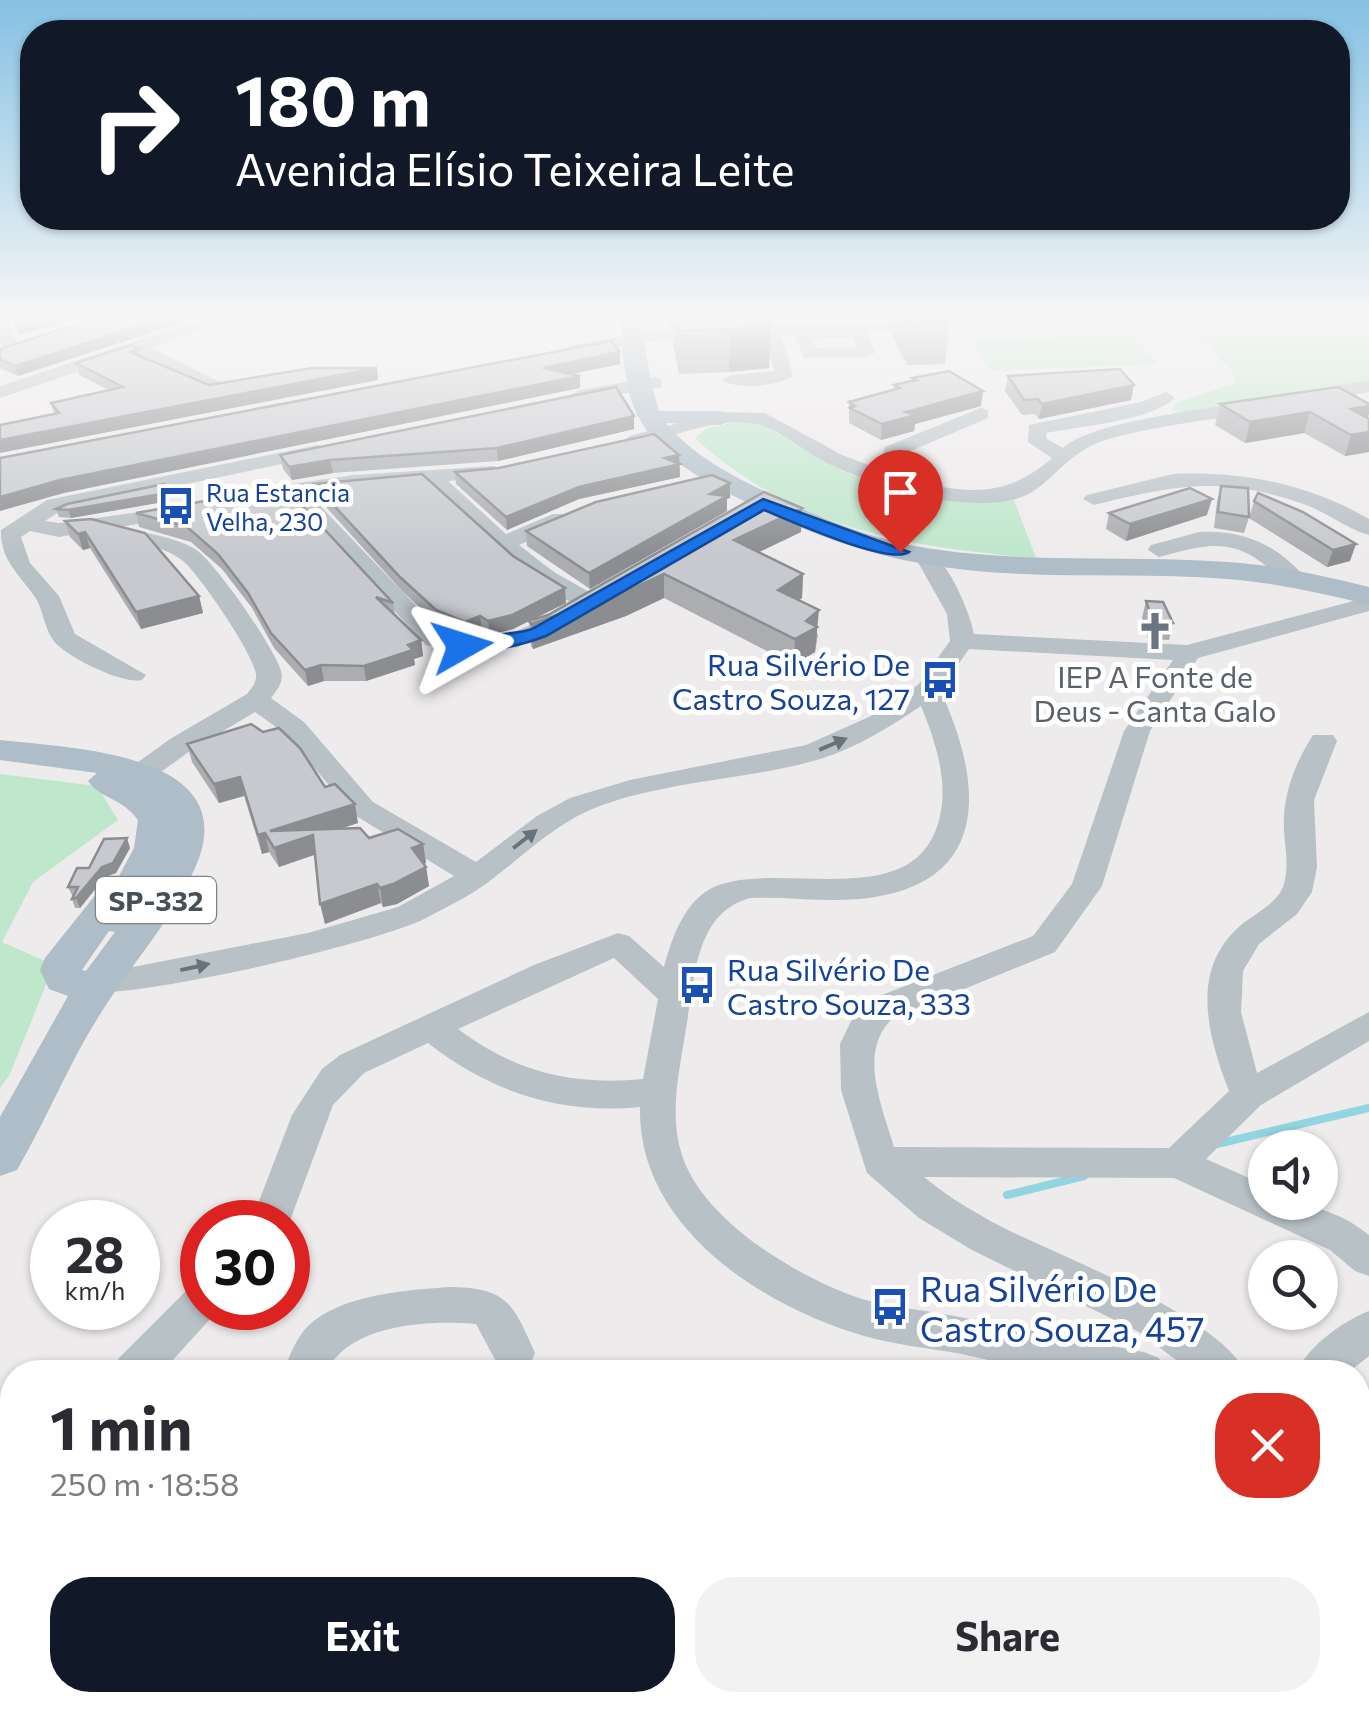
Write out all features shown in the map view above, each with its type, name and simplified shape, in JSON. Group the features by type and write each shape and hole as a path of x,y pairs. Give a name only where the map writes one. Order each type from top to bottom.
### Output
{"main road":[{"path":"647,397 648,412 754,508 832,532 926,557 1021,564 1288,572 1369,596"},
{"path":"669,427 721,418"},
{"path":"0,750 172,791 183,808"},
{"path":"0,764 131,780"},
{"name":"SP-332","path":"0,1158 152,848 156,820 131,780"},
{"name":"SP-332","path":"0,1110 86,982 178,864 188,829 183,808"}],"street":[{"path":"555,402 580,397"},
{"path":"721,418 774,421 835,459 890,481 948,494 1002,495 1040,480 1080,443 1116,432 1310,397"},
{"path":"1346,397 1369,410"},
{"path":"1062,456 1038,442 1036,428 1146,407 1166,398"},
{"path":"890,481 888,461 892,451 981,414"},
{"path":"608,447 669,427"},
{"path":"134,674 96,659 64,638 47,596 19,565 8,538 31,518 65,503 344,446"},
{"path":"228,501 293,489 517,468"},
{"path":"293,489 428,635 446,643 476,646 518,640 597,598 550,583 431,477"},
{"path":"679,485 726,480"},
{"path":"1094,499 1166,481 1230,482 1301,498 1369,528"},
{"path":"31,518 47,529 192,508"},
{"path":"504,544 577,511"},
{"path":"105,523 119,534 171,546 191,556 262,656 269,673 258,698 131,780"},
{"path":"1160,550 1201,536 1232,538 1262,549 1288,572"},
{"path":"86,982 133,980 371,928 409,914 476,877 547,822 580,804 814,752 878,723 926,690 962,640 959,614 926,557"},
{"path":"962,640 1188,653 1369,604"},
{"path":"1188,653 1182,668 1137,730 1087,886 1044,944 880,1009 866,1022 857,1044 860,1090 880,1162 933,1207 986,1238 1154,1319 1208,1360"},
{"path":"926,690 948,740 956,804 954,829 932,860 912,874 870,889 753,886 732,890 705,908 690,934 676,997 658,1092 660,1140 667,1166 709,1228 786,1284 851,1314 1083,1360"},
{"path":"258,698 294,728 363,808 435,848 476,877"},
{"path":"1248,1094 1226,1031 1226,964 1246,938 1294,901 1301,878 1300,789 1323,741"},
{"path":"180,745 172,761 183,808"},
{"path":"279,1200 324,1089 352,1064 561,966 618,944 676,997"},
{"path":"1178,1163 1248,1094 1369,1025"},
{"path":"433,1028 477,1059 549,1092 593,1098 658,1092"},
{"path":"880,1162 1178,1163 1248,1194"},
{"path":"1310,1220 1361,1240"},
{"path":"310,1360 317,1346 337,1330 365,1319 442,1307 488,1308 498,1319 514,1352"},
{"path":"146,1360 180,1325"},
{"path":"1333,1360 1369,1330"}],"green space":[{"path":"1193,397 1288,397 1184,416 1172,409 1177,402"},
{"path":"744,421 777,433 847,473 893,490 966,502 1014,500 1036,558 898,539 813,513 772,494 695,438 707,428"},
{"path":"0,774 97,786 118,820 33,882 2,942 54,965 10,1074 0,1088"}],"building":[{"path":"78,397 226,397 0,440 0,425 59,413 51,403"},
{"path":"319,397 476,397 60,480 0,497 0,458"},
{"path":"567,397 622,397 634,416 497,448 330,460 289,467 280,455"},
{"path":"868,397 961,397 906,412 916,415 882,424 850,408 855,406 849,402"},
{"path":"1022,397 1076,397 1042,404 1038,399"},
{"path":"1269,397 1356,397 1369,404 1351,409 1369,419 1369,432 1351,435 1310,412 1250,422 1220,404"},
{"path":"654,434 679,455 665,458 680,464 579,487 506,517 455,472 499,468"},
{"path":"422,474 513,556 565,588 512,615 488,621 480,616 465,622 436,610 314,484"},
{"path":"712,475 730,483 710,494 727,496 589,573 526,531 596,502"},
{"path":"164,484 167,493 56,509 67,504"},
{"path":"1221,486 1248,488 1249,517 1218,512"},
{"path":"285,487 393,603 376,597 421,640 408,645 413,650 364,666 321,665 305,670 271,633 248,593 218,554 187,527 136,513"},
{"path":"1190,488 1212,499 1130,524 1109,513"},
{"path":"764,492 802,508 734,540 803,574 778,590 819,610 806,621 817,627 795,639 664,574 625,592 531,624 529,621 548,615"},
{"path":"1258,493 1303,512 1356,544 1333,550 1254,501"},
{"path":"91,519 145,533 199,596 136,612 85,532 78,534 65,521"},
{"path":"1146,601 1163,602 1173,623 1153,622"},
{"path":"251,724 263,732 279,728 300,748 325,787 335,784 355,804 270,831 360,828 369,838 398,829 423,844 412,848 426,867 393,884 380,888 377,884 320,904 313,835 274,848 265,833 258,835 240,777 214,784 187,744"},
{"path":"127,838 113,863 102,867 72,899 78,887 68,887 77,868 89,868 104,839"}],"waterway":[{"path":"1217,1144 1369,1108"},
{"path":"1007,1195 1084,1176"}],"place":[{"name":"Rua Estancia Velha, 230","path":"176,506"},
{"name":"IEP A Fonte de Deus - Canta Galo","path":"1155,631"},
{"name":"Rua Silvério De Castro Souza, 127","path":"940,680"},
{"name":"Rua Silvério De Castro Souza, 333","path":"697,985"},
{"name":"Rua Silvério De Castro Souza, 457","path":"890,1307"}],"route":[{"path":"462,646 518,640 539,632 763,504 832,532 900,552"}]}
